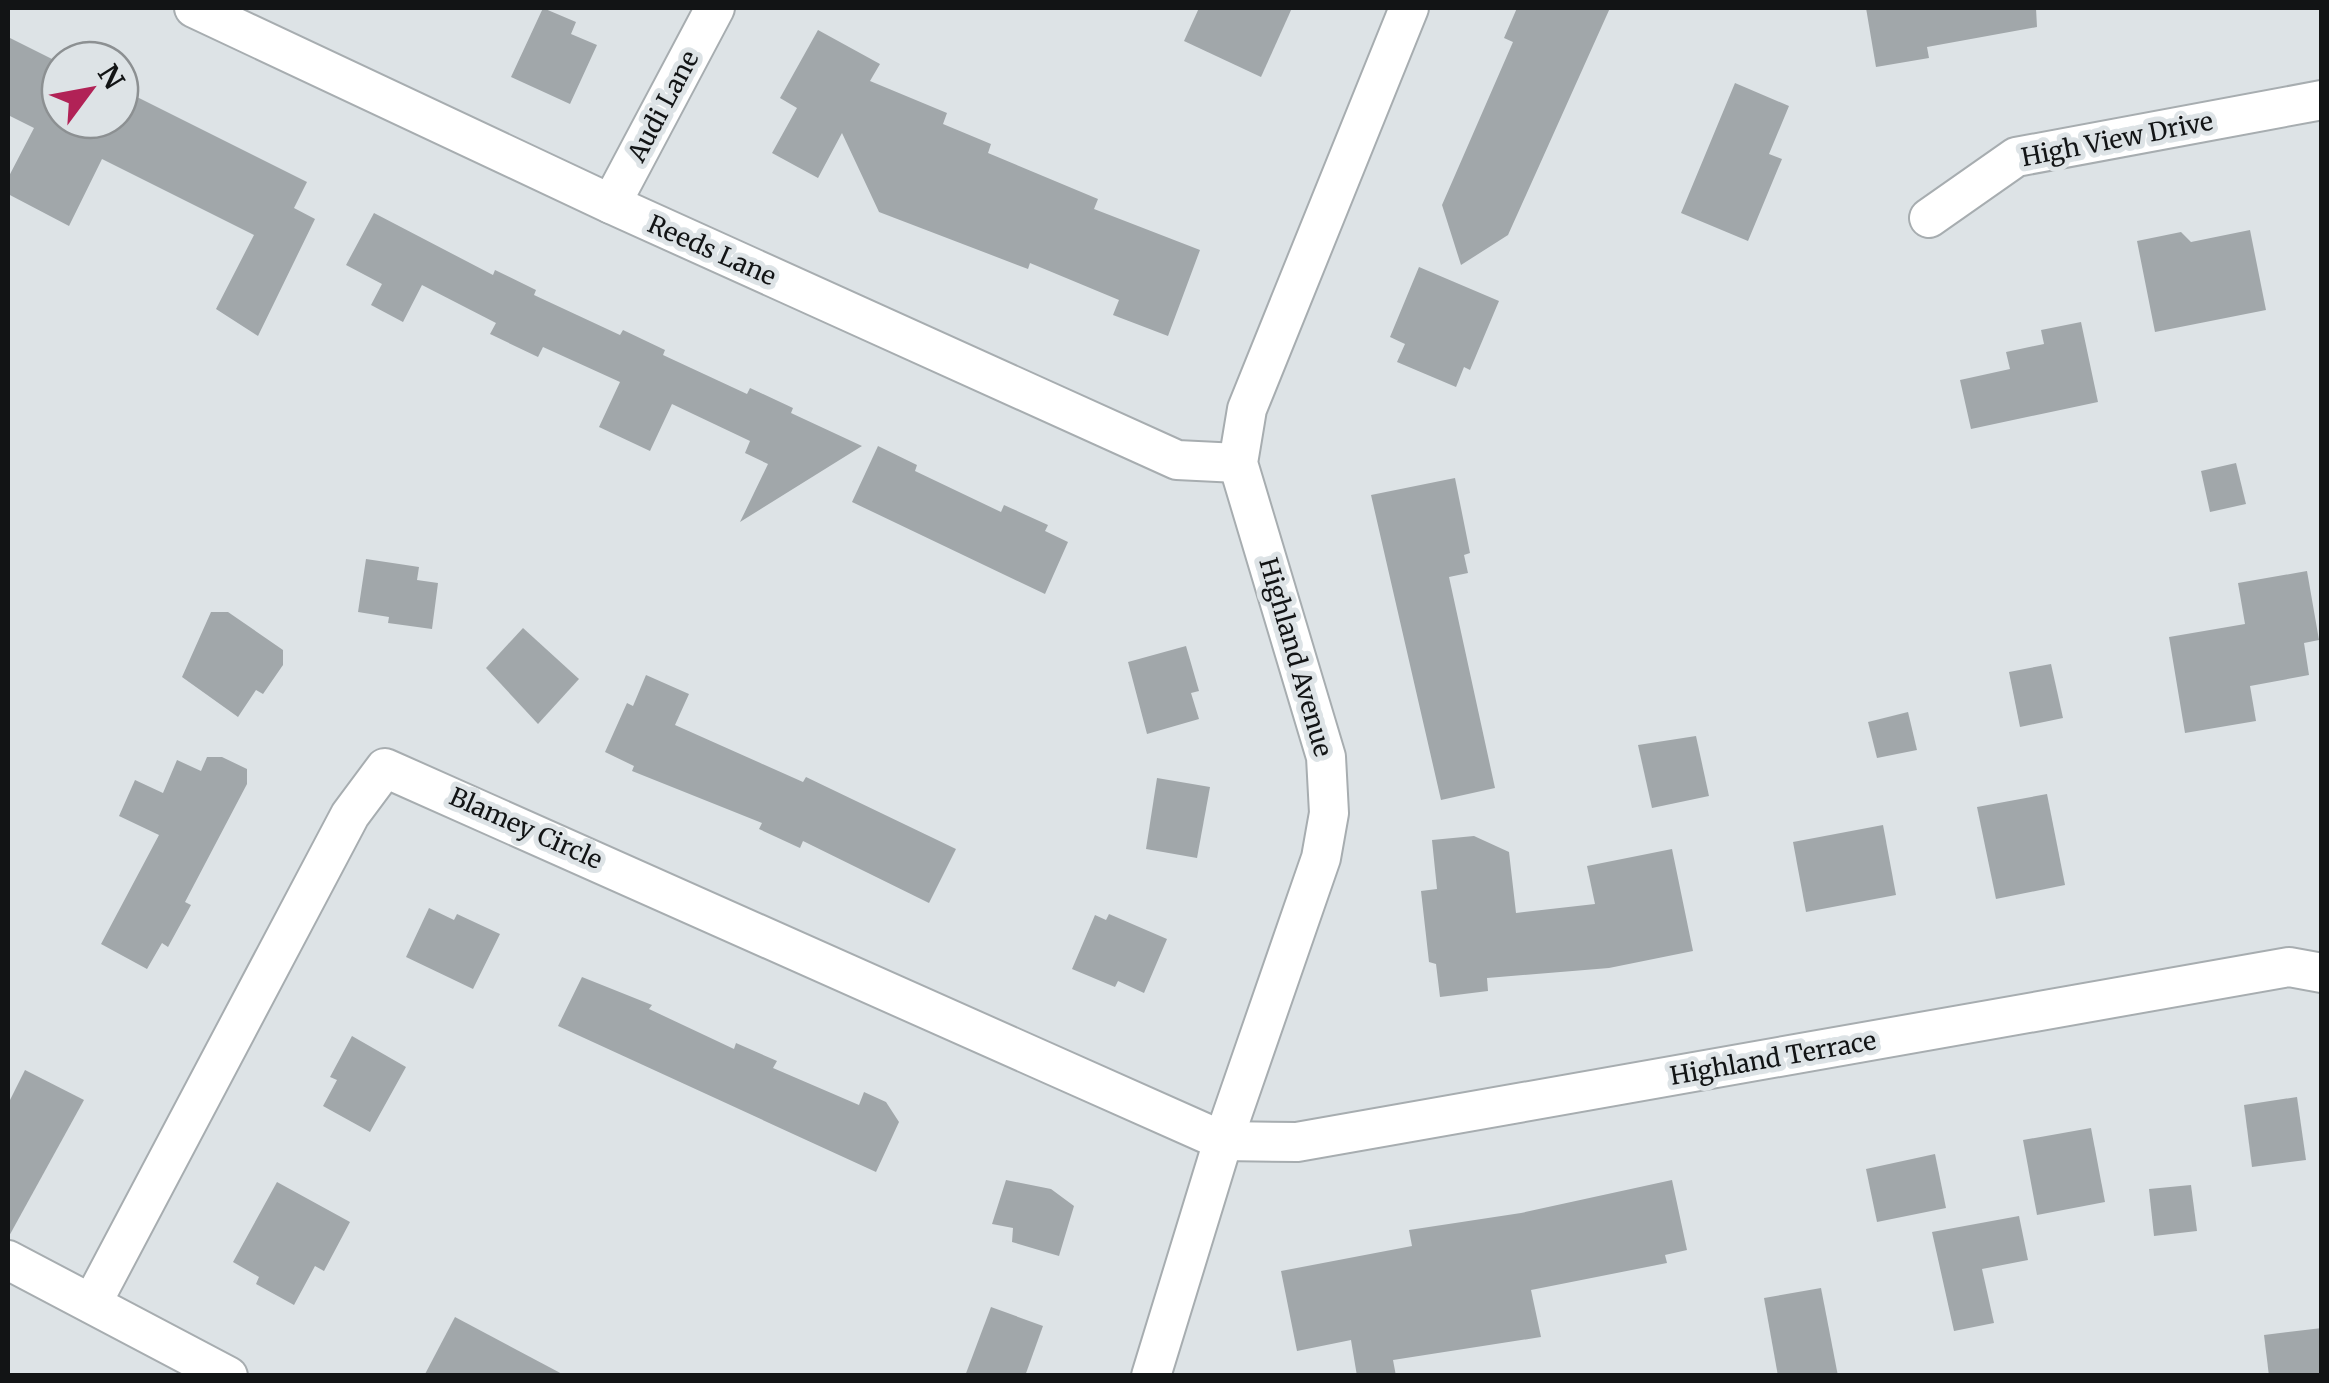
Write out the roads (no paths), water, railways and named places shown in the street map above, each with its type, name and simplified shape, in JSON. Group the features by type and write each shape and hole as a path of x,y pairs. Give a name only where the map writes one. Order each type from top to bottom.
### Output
{"street":[{"name":"Reeds Lane","path":"194,8 611,204 1177,460 1238,463"},
{"name":"Audi Lane","path":"611,204 715,8"},
{"name":"Highland Avenue","path":"1150,1376 1224,1142 1321,858 1329,813 1326,757 1238,463 1258,372 1408,8"},
{"name":"High View Drive","path":"1929,218 2016,156 2322,100"},
{"name":"Blamey Circle","path":"92,1303 350,815 385,768 1224,1142"},
{"name":"Highland Terrace","path":"1224,1142 1297,1142 2290,967 2322,973"},
{"path":"8,1260 228,1376"}]}
